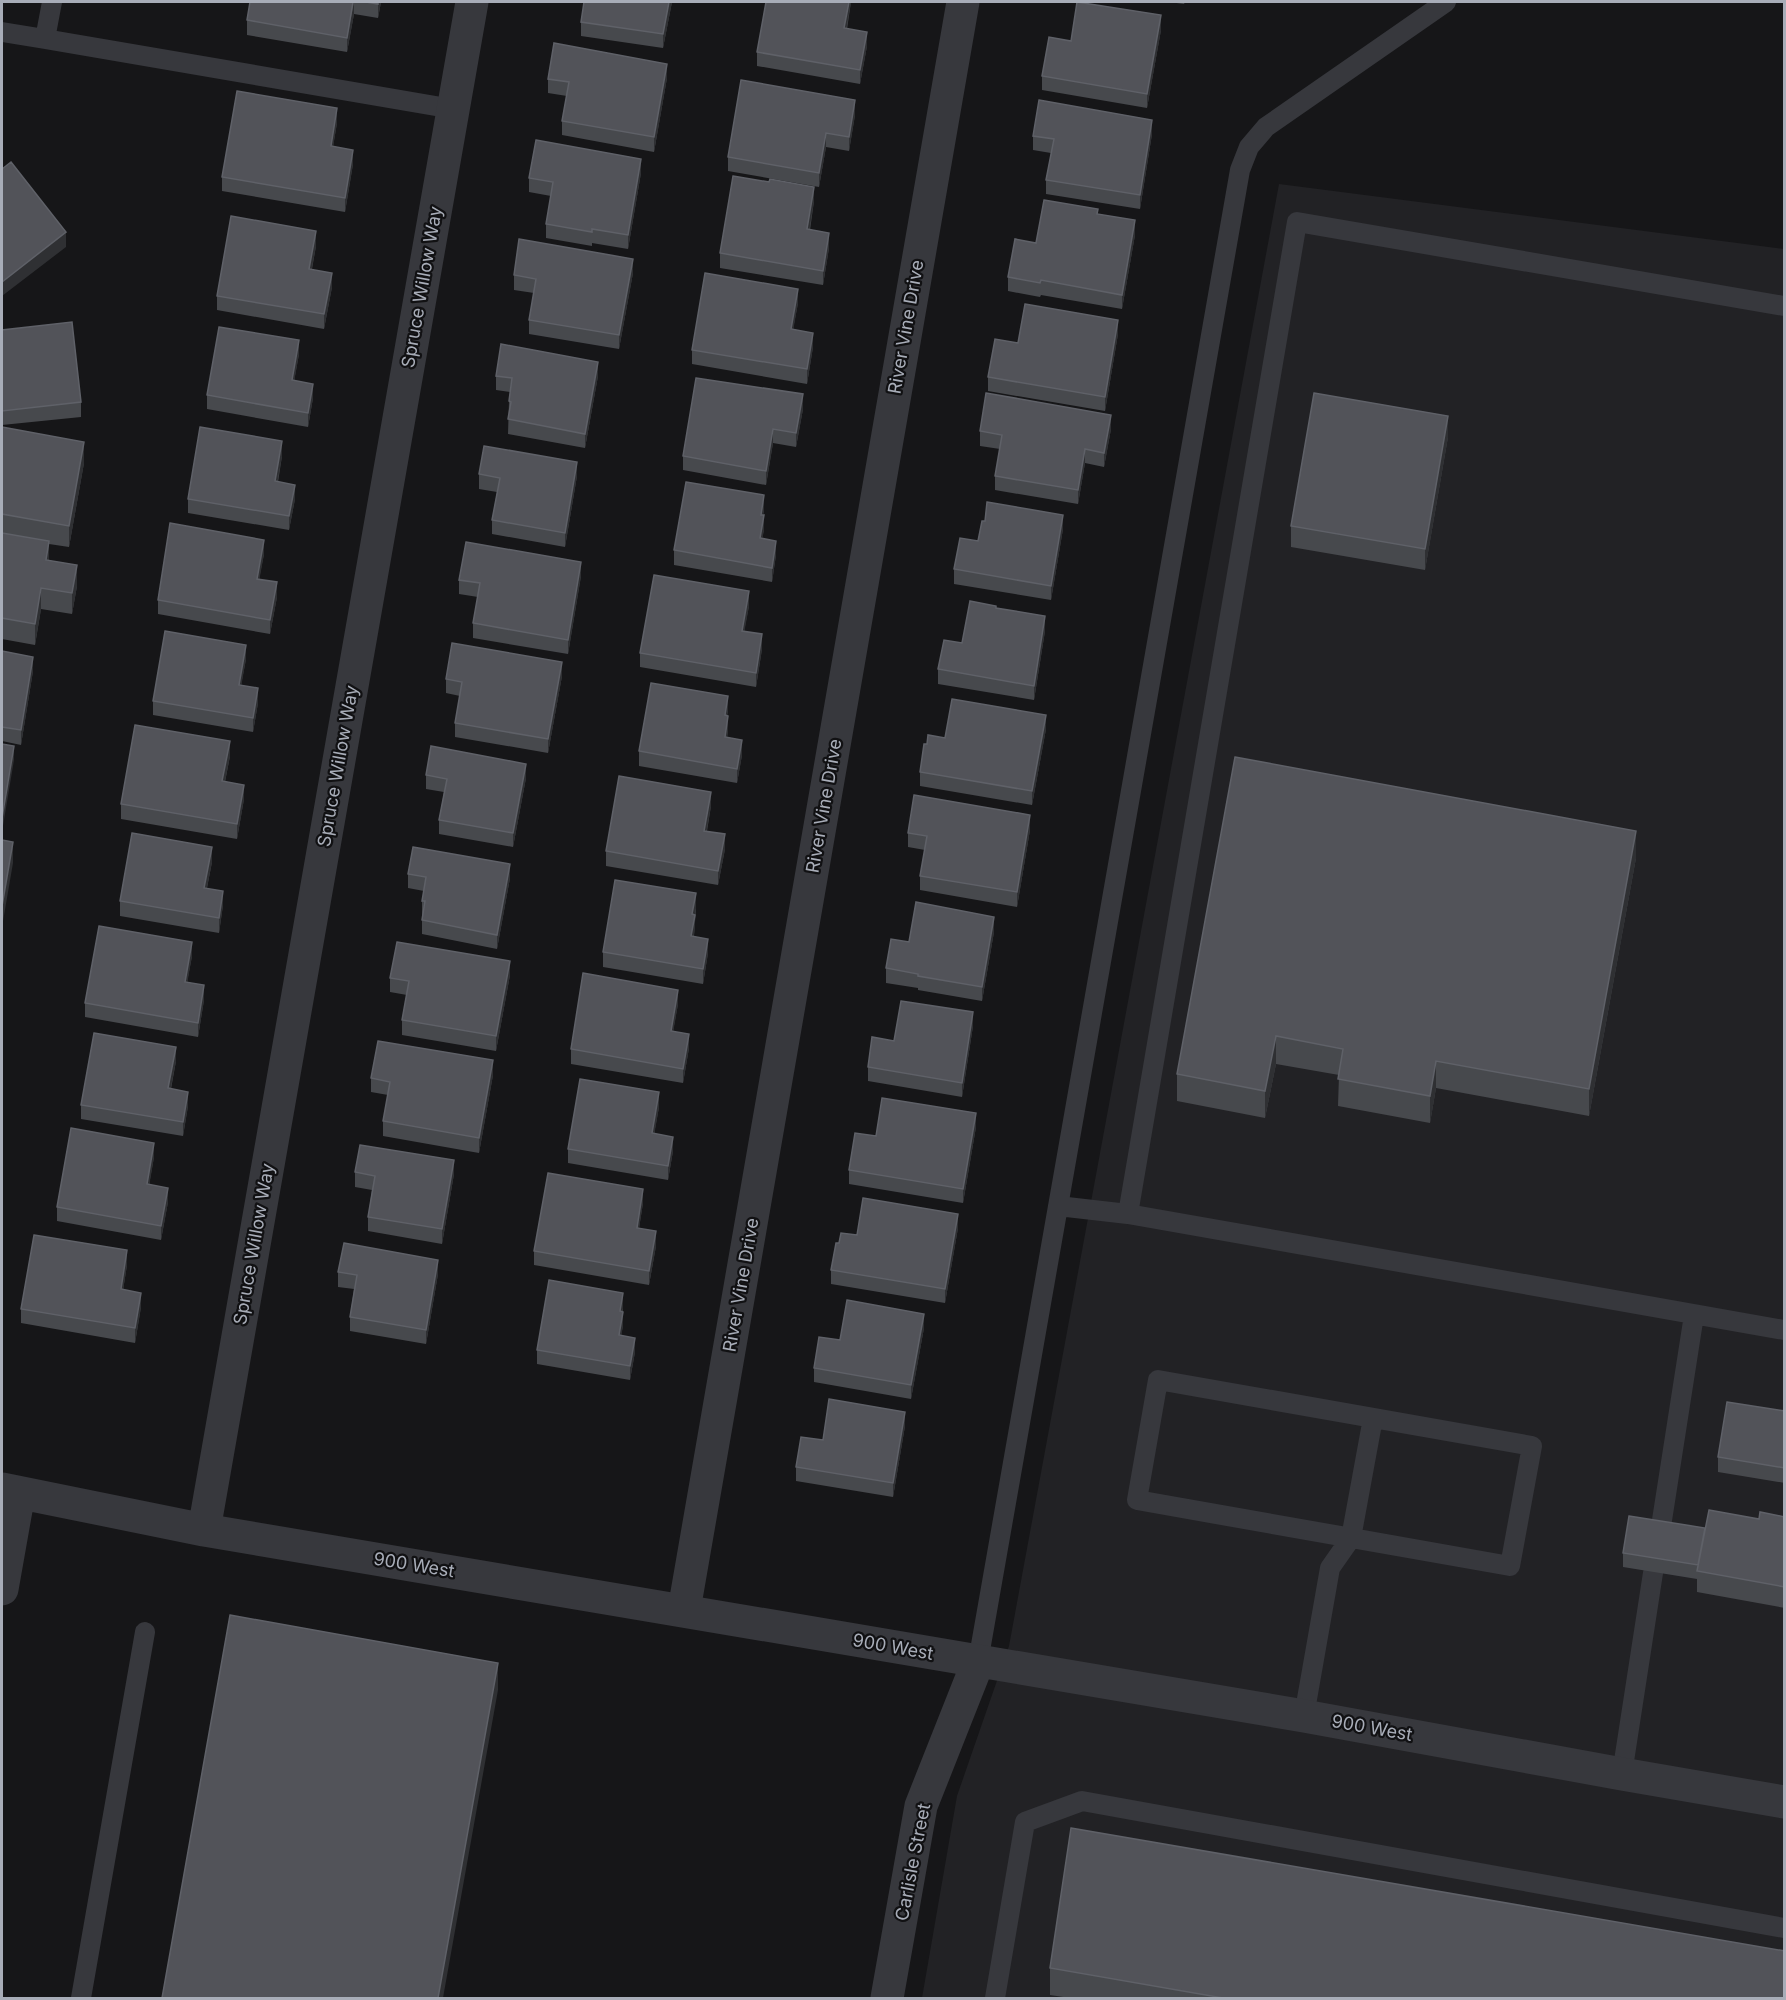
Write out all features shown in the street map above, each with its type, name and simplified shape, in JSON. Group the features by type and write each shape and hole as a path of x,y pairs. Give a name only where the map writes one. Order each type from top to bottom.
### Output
{"street":[{"name":"Spruce Willow Way","path":"204,1530 472,2"},
{"name":"River Vine Drive","path":"684,1610 963,2"},
{"name":"900 West","path":"10,1491 204,1530 1304,1716 1785,1802"},
{"path":"2,1589 10,1491"},
{"name":"Carlisle Street","path":"887,1998 921,1806 978,1662"}],"lane":[{"path":"45,39 52,2"},
{"path":"978,1662 1240,170 1249,147 1266,126 1446,2"},
{"path":"2,32 453,109"},
{"path":"1128,1214 1297,222 1785,306"},
{"path":"1058,1206 1128,1214 1785,1330"},
{"path":"1660,1533 1694,1315"},
{"path":"1158,1380 1532,1446 1510,1566 1351,1538 1137,1500 1158,1380"},
{"path":"1304,1716 1330,1568 1351,1538 1373,1418"},
{"path":"1622,1774 1653,1573"},
{"path":"81,1998 145,1632"},
{"path":"995,1998 1025,1822 1082,1801 1785,1928"}],"shaded area":[{"path":"1279,184 1784,249 1784,1998 922,1998 957,1796 1009,1646"}],"building":[{"path":"250,2 353,2 347,38 247,20"},
{"path":"584,2 669,2 663,34 581,22"},
{"path":"766,2 849,2 844,28 867,32 860,70 757,52"},
{"path":"1077,2 1161,15 1147,94 1042,76 1049,37 1071,41"},
{"path":"554,43 667,64 654,137 562,121 569,82 548,79"},
{"path":"741,80 855,100 849,137 826,133 819,173 728,157"},
{"path":"237,91 337,108 331,146 353,150 345,198 222,177"},
{"path":"1039,100 1152,120 1140,195 1046,180 1054,139 1033,136"},
{"path":"536,140 641,159 628,235 592,229 592,232 546,224 553,182 529,178"},
{"path":"11,162 66,232 2,282 2,169"},
{"path":"733,176 769,182 770,179 814,187 807,229 829,233 823,271 720,253"},
{"path":"1044,200 1098,209 1097,214 1135,220 1122,295 1041,280 1040,283 1008,277 1015,239 1036,243"},
{"path":"231,216 316,231 309,269 332,273 324,314 217,296"},
{"path":"519,239 633,259 619,335 529,320 536,279 514,275"},
{"path":"705,273 798,289 791,329 813,333 807,369 692,350"},
{"path":"1025,304 1118,320 1105,397 988,377 995,339 1018,343"},
{"path":"72,322 81,402 2,411 2,330"},
{"path":"219,327 299,340 292,380 313,384 308,413 207,395"},
{"path":"501,344 598,362 585,434 508,419 512,378 496,376"},
{"path":"696,378 803,394 796,433 773,429 766,471 683,456"},
{"path":"986,393 1111,415 1104,453 1085,449 1078,490 995,476 1002,435 980,431"},
{"path":"1314,393 1448,416 1425,549 1291,526"},
{"path":"2,427 84,442 69,526 2,514"},
{"path":"200,427 282,441 275,481 295,485 289,516 188,499"},
{"path":"484,446 577,462 565,533 492,520 500,478 479,474"},
{"path":"686,482 764,495 761,515 764,515 760,538 776,541 772,568 674,550"},
{"path":"987,502 1063,515 1051,586 954,569 960,538 978,541 982,521 985,521"},
{"path":"170,523 264,540 257,579 277,582 270,620 158,600"},
{"path":"2,533 49,541 46,560 77,565 72,593 41,588 35,624 2,618"},
{"path":"466,542 581,562 568,640 473,623 480,583 459,580"},
{"path":"654,575 749,591 742,631 762,634 756,673 640,653"},
{"path":"970,601 1045,616 1034,686 938,669 944,640 962,643"},
{"path":"165,631 246,645 239,685 258,688 253,718 153,701"},
{"path":"452,643 562,662 548,739 455,723 462,682 446,679"},
{"path":"2,651 33,657 21,730 2,727"},
{"path":"651,683 728,696 725,737 742,740 737,769 639,751"},
{"path":"952,699 1046,715 1032,791 920,772 924,744 927,744 928,735 945,738"},
{"path":"135,725 230,741 222,781 244,785 237,824 121,804"},
{"path":"2,744 14,746 2,818"},
{"path":"431,746 526,764 513,833 439,820 447,779 426,775"},
{"path":"1235,757 1636,831 1589,1089 1436,1061 1430,1096 1338,1079 1343,1049 1276,1036 1265,1091 1177,1074"},
{"path":"619,776 711,792 704,831 725,834 718,871 606,851"},
{"path":"914,795 1030,815 1017,892 920,876 927,836 908,833"},
{"path":"132,833 212,847 204,888 223,891 219,918 120,901"},
{"path":"2,840 13,842 2,906"},
{"path":"413,847 510,864 497,935 422,920 426,877 408,874"},
{"path":"615,880 696,893 691,936 708,939 703,969 603,952"},
{"path":"916,902 994,917 982,987 886,968 891,939 909,942"},
{"path":"99,926 192,942 185,982 204,985 198,1023 85,1003"},
{"path":"397,942 510,961 496,1036 402,1020 409,981 390,978"},
{"path":"583,973 678,990 671,1031 689,1034 683,1069 571,1049"},
{"path":"901,1001 973,1012 962,1083 868,1067 872,1037 894,1041"},
{"path":"94,1033 176,1047 168,1088 188,1092 183,1122 81,1105"},
{"path":"378,1041 493,1060 479,1138 383,1121 390,1082 371,1078"},
{"path":"580,1079 659,1092 652,1133 673,1137 668,1166 568,1149"},
{"path":"882,1098 976,1113 963,1189 849,1170 855,1133 876,1136"},
{"path":"71,1128 154,1143 147,1184 168,1188 161,1226 57,1207"},
{"path":"360,1145 454,1160 442,1229 368,1217 375,1176 355,1172"},
{"path":"548,1173 643,1189 637,1228 656,1231 649,1271 534,1251"},
{"path":"863,1198 958,1214 945,1289 831,1270 836,1243 839,1243 841,1233 857,1235"},
{"path":"34,1235 127,1250 121,1289 141,1293 135,1328 21,1309"},
{"path":"344,1243 438,1260 426,1330 350,1317 357,1275 338,1272"},
{"path":"549,1280 623,1293 620,1311 623,1312 619,1335 635,1338 630,1366 537,1350"},
{"path":"847,1300 924,1314 911,1385 814,1368 819,1337 840,1340"},
{"path":"829,1399 905,1412 893,1483 796,1467 801,1437 823,1440"},
{"path":"1727,1402 1785,1411 1785,1468 1718,1457"},
{"path":"1709,1510 1759,1519 1760,1512 1785,1517 1785,1587 1697,1571"},
{"path":"1629,1516 1705,1528 1698,1565 1623,1553"},
{"path":"230,1615 498,1663 438,1998 162,1998"},
{"path":"1071,1828 1785,1951 1785,1998 1223,1998 1050,1968"}]}
